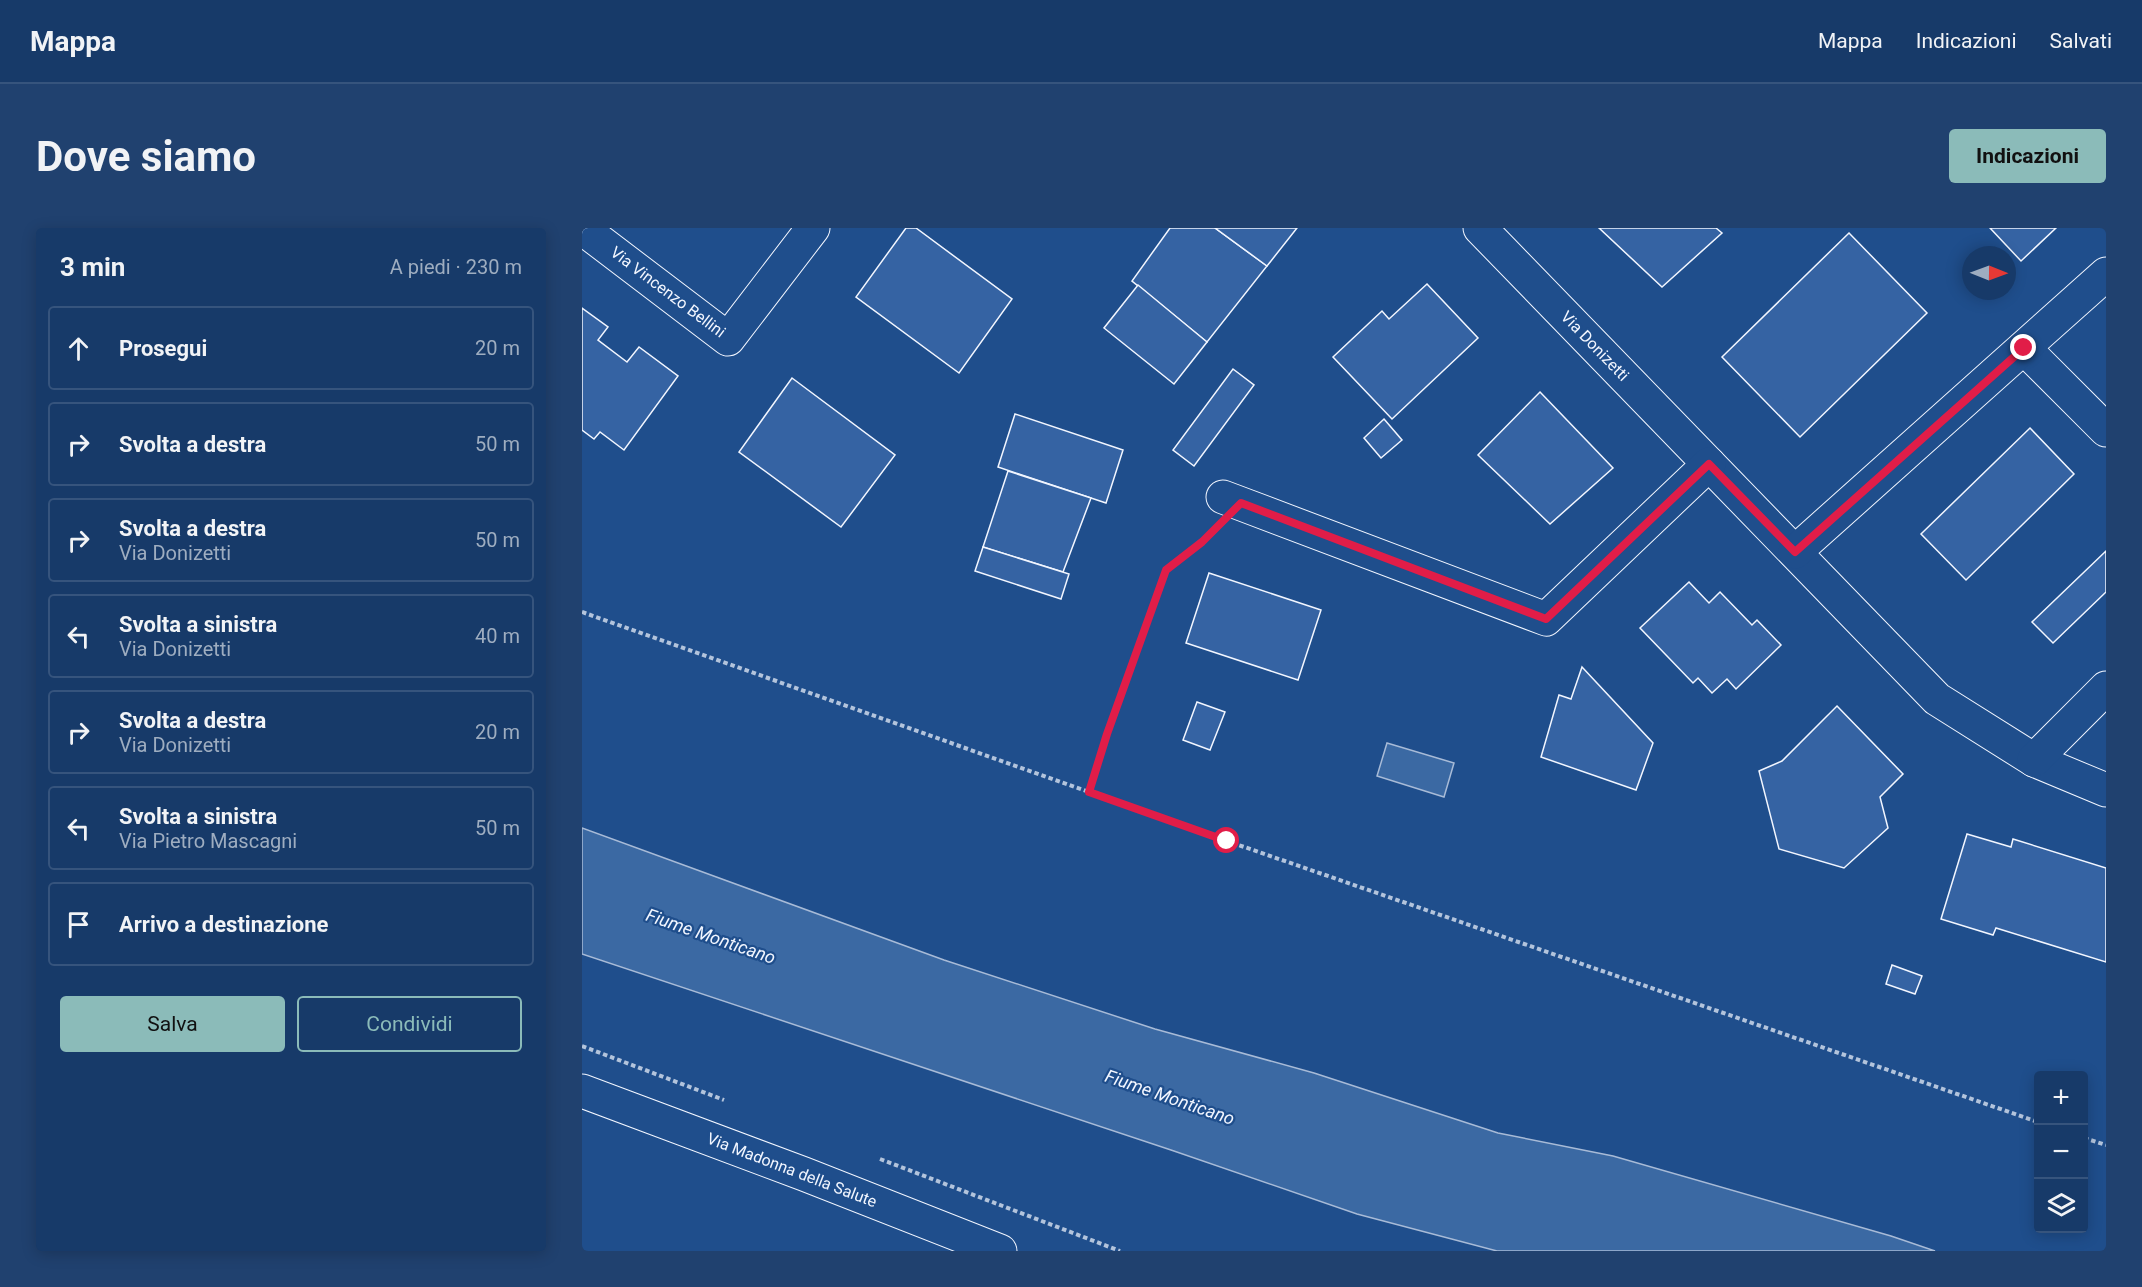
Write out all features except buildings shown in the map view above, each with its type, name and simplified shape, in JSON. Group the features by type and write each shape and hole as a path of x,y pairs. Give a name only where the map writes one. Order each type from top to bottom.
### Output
{"street":[{"name":"Via Vincenzo Bellini","path":"582,228 728,339 813,228"},
{"name":"Via Donizetti","path":"1480,228 1937,699 2034,760 2106,790"},
{"path":"1795,552 2106,274"},
{"path":"2024,348 2106,430"},
{"path":"1232,500 1546,619 1709,464"},
{"path":"2034,760 2106,688"},
{"name":"Via Madonna della Salute","path":"582,1091 804,1173 1000,1251"}],"path":[{"path":"1089,792 1107,734 1166,570 1202,542 1232,500"},
{"path":"582,612 1089,792 2034,1121"},
{"path":"2088,1139 2106,1145"}],"water":[{"path":"1387,743 1454,763 1444,797 1377,776"},
{"name":"Fiume Monticano","path":"582,828 944,960 1155,1029 1314,1073 1498,1133 1613,1156 1891,1236 1935,1251 1497,1251 1357,1214 582,954"}],"route":[{"path":"1227,841 1089,792 1107,734 1166,570 1202,542 1241,503 1546,619 1709,464 1795,552 2024,348"}]}
